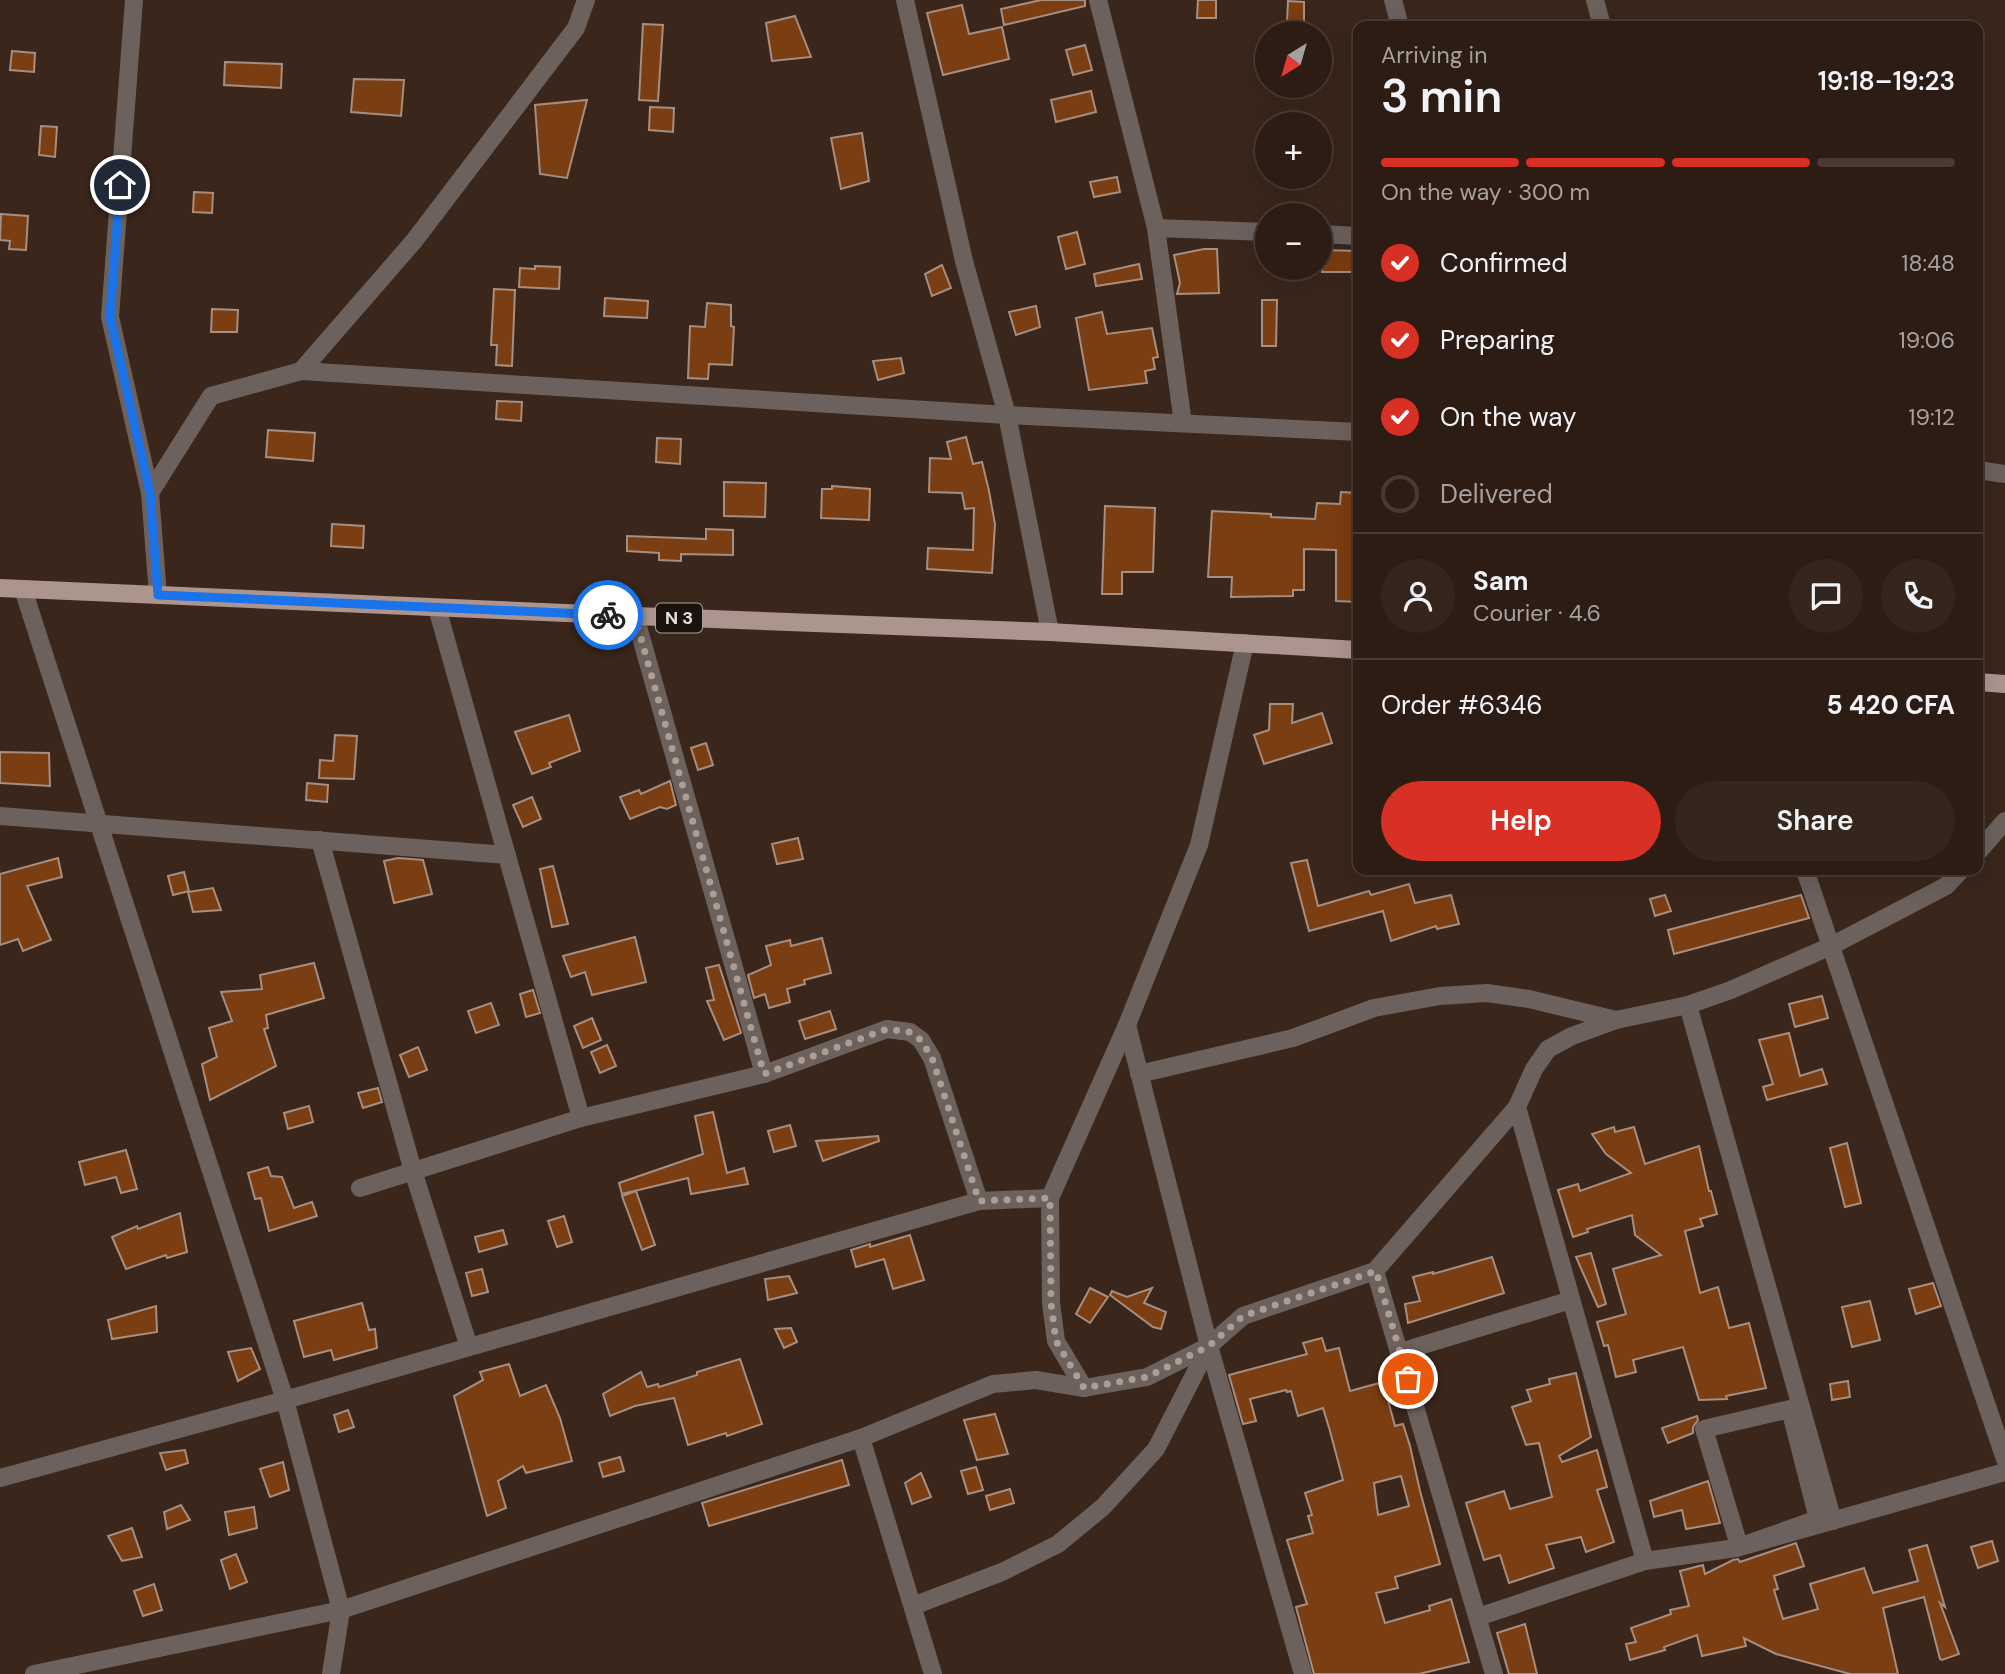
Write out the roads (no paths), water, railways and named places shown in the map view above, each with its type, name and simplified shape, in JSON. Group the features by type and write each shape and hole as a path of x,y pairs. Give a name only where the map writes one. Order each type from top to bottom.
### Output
{"main road":[{"name":"N 3","path":"0,588 635,617 1050,632 1353,650"},
{"path":"1983,682 2005,684"}],"street":[{"path":"134,0 110,317 150,493 158,595"},
{"path":"301,371 414,241 576,28 586,0"},
{"path":"905,0 964,261 1007,415 1050,632"},
{"path":"1098,0 1156,228 1183,424"},
{"path":"1393,0 1399,21"},
{"path":"1595,0 1601,21"},
{"path":"1156,228 1255,232"},
{"path":"1332,235 1353,236"},
{"path":"150,493 211,396 301,371 1007,415 1353,432"},
{"path":"1983,471 2005,474"},
{"path":"23,589 285,1400 341,1610 331,1674"},
{"path":"437,608 581,1118"},
{"path":"635,617 764,1074"},
{"path":"1084,1388 1056,1341 1051,1303 1050,1198 1127,1025 1199,845 1245,643"},
{"path":"0,816 507,855"},
{"path":"1983,846 2005,821"},
{"path":"320,841 414,1171 469,1347"},
{"path":"1807,875 2005,1459"},
{"path":"34,1674 341,1610 861,1438 993,1384 1036,1380 1084,1388 1147,1377 1209,1346 1243,1316 1376,1271 1517,1107 1534,1069 1548,1049 1572,1036 1616,1020 1688,1005 1731,990 1831,946 1946,886 1956,875"},
{"path":"1139,1074 1293,1038 1374,1008 1440,996 1487,993 1529,999 1616,1020"},
{"path":"1688,1005 1833,1521"},
{"path":"1127,1025 1209,1346 1303,1674"},
{"path":"360,1188 581,1118 764,1074 887,1029 910,1032 921,1040 932,1058 979,1201"},
{"path":"1517,1107 1645,1561"},
{"path":"0,1478 285,1400 979,1201 1050,1198"},
{"path":"1376,1271 1494,1674"},
{"path":"1400,1352 1571,1300"},
{"path":"913,1606 1002,1572 1058,1544 1103,1507 1156,1449 1209,1346"},
{"path":"1790,1409 1818,1519 1736,1548 1737,1539 1704,1429 1790,1409"},
{"path":"861,1438 933,1674"},
{"path":"1478,1617 1645,1561 1736,1548 2005,1472"}]}
